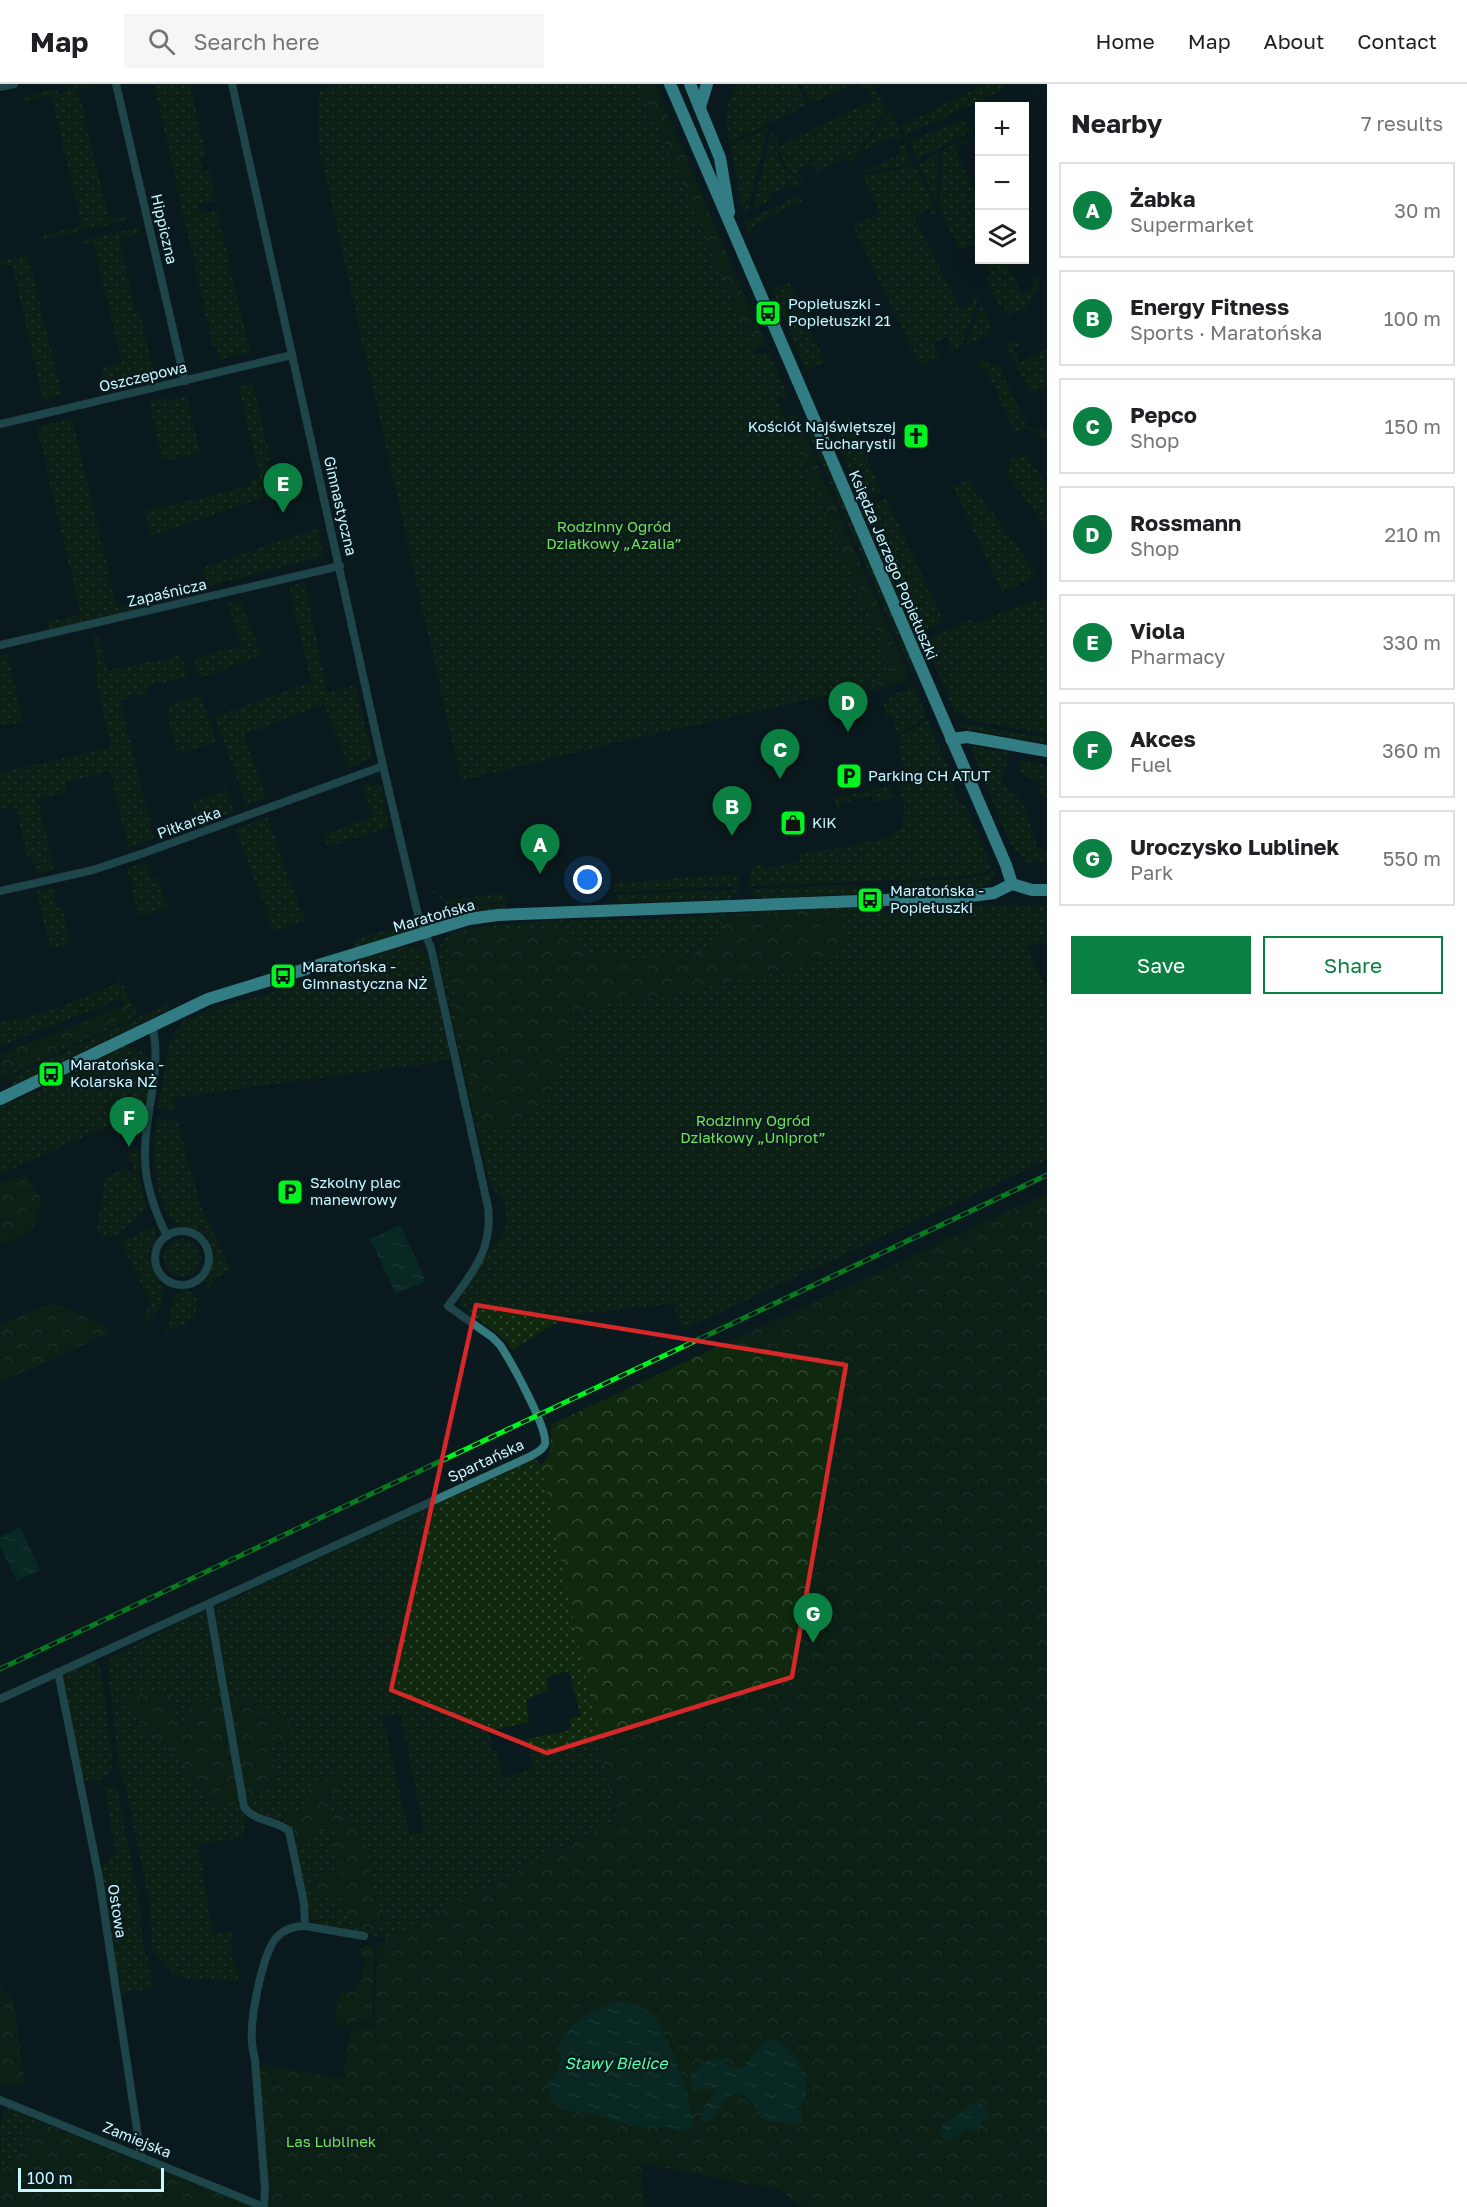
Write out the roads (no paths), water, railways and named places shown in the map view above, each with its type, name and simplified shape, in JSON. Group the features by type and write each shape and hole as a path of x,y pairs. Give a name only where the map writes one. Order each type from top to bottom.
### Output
{"street":[{"path":"0,87 14,84"},
{"name":"Hippiczna","path":"116,84 185,381"},
{"name":"Gimnastyczna","path":"232,84 383,766 419,919 431,948"},
{"name":"Księdza Jerzego Popiełuszki","path":"669,84 1006,865 1012,884"},
{"name":"Księdza Jerzego Popiełuszki","path":"690,84 720,158 730,225"},
{"path":"700,108 707,84"},
{"name":"Oszczepowa","path":"0,424 292,355"},
{"name":"Zapaśnicza","path":"0,645 340,566"},
{"path":"951,739 967,737 1047,751"},
{"name":"Piłkarska","path":"0,891 93,870 144,854 383,766"},
{"path":"1012,884 1032,890 1047,890"},
{"name":"Maratońska","path":"0,1099 152,1025 222,994 469,919 488,916 963,897 994,893 1012,884"},
{"name":"Spartańska","path":"0,1699 531,1456 544,1444 544,1434 537,1416 500,1345 448,1306 480,1259 488,1237 489,1218 482,1176 431,948"},
{"path":"152,1025 157,1053 145,1159 150,1191 167,1236"},
{"path":"185,1231 200,1238 206,1244 209,1261 207,1269 195,1281 177,1284 169,1281 157,1267 157,1248 167,1236 185,1231"},
{"path":"209,1604 244,1807 255,1817 282,1825 289,1831 304,1903 305,1926"},
{"name":"Ostowa","path":"58,1672 99,1878 141,2156"},
{"path":"264,2207 265,2189 252,2042 258,1988 268,1952 274,1940 284,1931 298,1926 364,1936"},
{"name":"Zamiejska","path":"0,2100 264,2207"}],"water":[{"path":"400,1225 426,1281 396,1294 370,1239"},
{"path":"20,1527 40,1570 17,1581 0,1546 0,1537"},
{"name":"Stawy Bielice","path":"621,2001 639,2006 651,2013 665,2035 692,2110 693,2123 686,2131 667,2127 636,2127 588,2113 564,2110 553,2103 549,2096 548,2082 560,2064 562,2039 568,2031 593,2011"},
{"name":"Stawy Bielice","path":"772,2038 789,2050 802,2068 806,2089 805,2100 800,2109 803,2121 797,2126 782,2122 766,2122 744,2096 737,2094 727,2100 714,2117 703,2122 701,2113 705,2105 712,2102 717,2094 715,2089 710,2088 695,2091 690,2077 695,2069 713,2057 723,2060 730,2069 744,2067 759,2047"},
{"path":"975,2101 987,2108 990,2118 983,2119 980,2126 975,2129 966,2129 949,2140 945,2140 940,2134 942,2126"}],"railway":[{"path":"0,1669 1047,1175"}],"place":[{"name":"Popiełuszki - Popiełuszki 21","path":"768,313"},
{"name":"Kościół Najświętszej Eucharystii","path":"916,436"},
{"name":"Viola","path":"283,513"},
{"name":"Rossmann","path":"848,732"},
{"name":"Parking CH ATUT","path":"849,776"},
{"name":"Pepco","path":"780,779"},
{"name":"KiK","path":"793,823"},
{"name":"Energy Fitness","path":"732,836"},
{"name":"Żabka","path":"540,874"},
{"name":"Maratońska - Popiełuszki","path":"870,900"},
{"name":"Maratońska - Gimnastyczna NŻ","path":"283,976"},
{"name":"Maratońska - Kolarska NŻ","path":"51,1074"},
{"name":"Akces","path":"129,1147"},
{"name":"Szkolny plac manewrowy","path":"290,1192"},
{"name":"Uroczysko Lublinek","path":"813,1643"}],"park label":[{"name":"Rodzinny Ogród Działkowy „Azalia”","path":"614,536"},
{"name":"Rodzinny Ogród Działkowy „Uniprot”","path":"753,1130"},
{"name":"Las Lublinek","path":"331,2142"}]}
